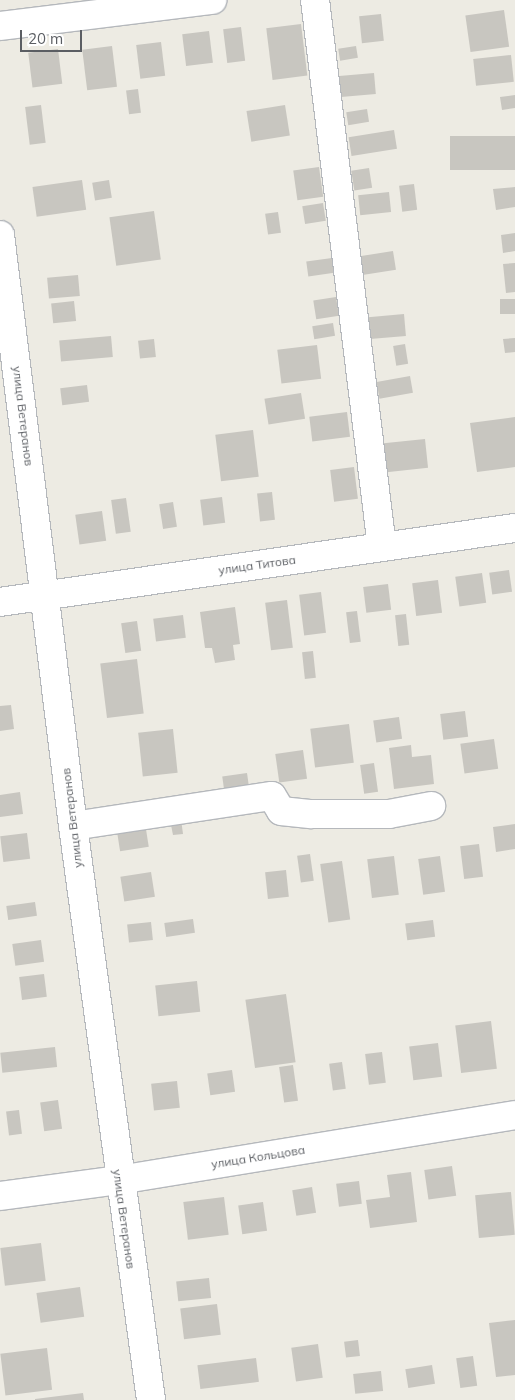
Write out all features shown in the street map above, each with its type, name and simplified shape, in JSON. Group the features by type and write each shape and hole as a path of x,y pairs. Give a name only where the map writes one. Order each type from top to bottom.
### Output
{"street":[{"path":"0,26 212,0"},
{"path":"315,0 382,547"},
{"name":"улица Ветеранов","path":"0,235 118,1180 151,1400"},
{"name":"улица Титова","path":"0,602 515,528"},
{"path":"73,826 272,796 281,811 312,814 389,814 431,806"},
{"name":"улица Кольцова","path":"0,1196 118,1180 515,1115"}],"building":[{"path":"504,10 509,47 471,52 465,15"},
{"path":"381,14 384,41 362,43 359,16"},
{"path":"301,24 307,76 273,80 266,28"},
{"path":"241,27 245,61 227,63 223,29"},
{"path":"209,31 213,63 186,66 182,34"},
{"path":"161,42 165,76 140,79 136,45"},
{"path":"112,46 117,87 87,90 82,50"},
{"path":"356,46 358,58 340,61 338,49"},
{"path":"58,49 62,84 32,87 28,53"},
{"path":"511,55 514,82 476,86 473,59"},
{"path":"374,73 376,94 341,97 339,76"},
{"path":"138,89 141,113 129,114 126,90"},
{"path":"515,95 515,108 502,110 500,97"},
{"path":"41,105 46,143 30,145 25,107"},
{"path":"285,105 290,136 251,142 246,111"},
{"path":"367,109 369,122 348,125 346,112"},
{"path":"394,130 397,149 352,156 349,137"},
{"path":"450,136 515,136 515,170 450,170"},
{"path":"319,167 323,197 297,200 293,171"},
{"path":"369,168 372,188 354,191 351,171"},
{"path":"82,180 86,210 37,217 32,187"},
{"path":"109,180 112,198 95,200 92,183"},
{"path":"414,184 417,210 402,212 399,186"},
{"path":"515,187 515,207 496,210 493,189"},
{"path":"389,192 391,212 360,215 358,195"},
{"path":"323,203 326,221 305,224 302,206"},
{"path":"154,211 161,260 116,266 109,217"},
{"path":"278,212 281,233 268,235 265,214"},
{"path":"515,233 515,251 503,253 501,235"},
{"path":"393,251 396,270 362,275 359,256"},
{"path":"332,258 334,273 308,276 306,262"},
{"path":"515,263 515,292 506,293 503,264"},
{"path":"78,275 80,296 49,299 47,278"},
{"path":"336,297 339,316 316,319 313,301"},
{"path":"500,299 515,299 515,314 500,314"},
{"path":"74,301 76,321 53,323 51,303"},
{"path":"404,314 406,336 370,339 368,317"},
{"path":"333,323 335,336 314,339 312,326"},
{"path":"111,336 113,357 61,361 59,341"},
{"path":"515,338 515,352 505,353 503,339"},
{"path":"154,339 156,357 140,359 138,341"},
{"path":"405,344 408,364 396,366 393,346"},
{"path":"317,345 321,379 281,384 277,350"},
{"path":"410,376 413,393 379,399 377,382"},
{"path":"87,385 89,402 62,405 60,388"},
{"path":"301,393 305,419 269,424 264,399"},
{"path":"347,412 350,437 312,441 309,417"},
{"path":"515,417 515,467 477,472 470,423"},
{"path":"253,430 259,477 221,481 215,435"},
{"path":"425,439 428,468 384,472 381,444"},
{"path":"354,467 358,499 334,502 330,470"},
{"path":"272,492 275,520 260,521 257,494"},
{"path":"222,497 225,523 203,525 200,500"},
{"path":"126,498 131,532 116,534 111,500"},
{"path":"173,502 177,527 163,529 159,504"},
{"path":"102,511 106,541 79,544 75,515"},
{"path":"509,570 512,592 492,595 489,573"},
{"path":"482,573 486,603 459,606 455,577"},
{"path":"438,580 442,613 416,616 412,583"},
{"path":"388,584 391,610 366,613 363,587"},
{"path":"321,592 326,633 304,635 299,595"},
{"path":"287,600 293,648 271,650 265,603"},
{"path":"235,607 240,644 233,645 235,660 215,663 212,648 205,648 200,612"},
{"path":"357,611 361,642 350,643 346,612"},
{"path":"406,614 409,645 398,646 395,615"},
{"path":"183,615 186,638 156,641 153,619"},
{"path":"137,621 141,651 125,653 121,623"},
{"path":"313,651 316,678 305,679 302,652"},
{"path":"137,659 144,714 107,718 100,664"},
{"path":"11,705 14,729 0,731 0,706"},
{"path":"465,711 468,737 443,740 440,714"},
{"path":"399,717 402,739 376,742 373,721"},
{"path":"349,724 354,763 315,767 310,729"},
{"path":"173,729 178,773 143,776 138,733"},
{"path":"494,739 498,769 465,773 460,744"},
{"path":"411,745 412,757 431,755 434,784 394,789 389,748"},
{"path":"303,750 307,779 279,783 275,754"},
{"path":"374,763 378,792 364,794 360,765"},
{"path":"247,773 249,788 224,791 222,776"},
{"path":"20,792 23,814 0,817 0,795"},
{"path":"181,819 183,834 173,835 170,820"},
{"path":"145,823 149,847 120,851 116,828"},
{"path":"515,824 515,849 496,852 493,827"},
{"path":"27,833 30,859 3,862 0,836"},
{"path":"479,844 483,877 464,879 460,846"},
{"path":"310,854 314,881 301,883 297,856"},
{"path":"394,856 399,895 372,898 367,859"},
{"path":"440,856 445,892 423,895 418,859"},
{"path":"342,861 350,919 328,922 320,864"},
{"path":"286,870 289,897 268,899 265,872"},
{"path":"151,872 155,897 124,902 120,877"},
{"path":"35,902 37,916 8,920 6,906"},
{"path":"193,919 195,933 166,937 164,923"},
{"path":"433,920 435,937 407,940 405,923"},
{"path":"151,922 153,940 129,942 127,925"},
{"path":"41,940 44,962 15,966 12,944"},
{"path":"44,974 47,997 22,1000 19,977"},
{"path":"197,981 200,1012 158,1016 155,985"},
{"path":"286,994 296,1062 255,1068 245,1000"},
{"path":"491,1021 497,1069 461,1073 455,1025"},
{"path":"438,1043 442,1077 413,1080 409,1047"},
{"path":"55,1047 57,1067 2,1073 0,1053"},
{"path":"382,1052 386,1083 369,1085 365,1054"},
{"path":"342,1062 346,1089 333,1091 329,1064"},
{"path":"293,1065 298,1101 284,1103 279,1067"},
{"path":"232,1070 235,1092 210,1095 207,1073"},
{"path":"177,1081 180,1108 154,1111 151,1084"},
{"path":"58,1100 62,1129 44,1131 40,1103"},
{"path":"19,1110 22,1134 9,1135 6,1112"},
{"path":"452,1166 456,1196 428,1200 424,1170"},
{"path":"411,1172 417,1222 370,1228 366,1200 390,1197 387,1175"},
{"path":"359,1181 362,1204 339,1207 336,1184"},
{"path":"312,1187 316,1213 296,1216 292,1190"},
{"path":"511,1192 515,1235 479,1238 475,1195"},
{"path":"224,1197 229,1235 188,1240 183,1202"},
{"path":"263,1202 267,1231 242,1234 238,1205"},
{"path":"41,1243 46,1281 5,1286 0,1248"},
{"path":"209,1278 211,1298 178,1301 176,1281"},
{"path":"80,1287 84,1317 41,1323 36,1293"},
{"path":"217,1304 221,1335 184,1339 180,1309"},
{"path":"515,1320 515,1375 496,1377 489,1323"},
{"path":"358,1340 360,1356 346,1358 344,1342"},
{"path":"318,1344 323,1378 296,1381 291,1348"},
{"path":"47,1348 52,1390 5,1395 0,1354"},
{"path":"473,1356 477,1386 460,1388 456,1358"},
{"path":"256,1358 259,1382 200,1389 197,1365"},
{"path":"432,1365 435,1384 408,1388 405,1369"},
{"path":"381,1371 383,1391 355,1394 353,1374"},
{"path":"83,1393 84,1400 35,1400 35,1399"}]}
